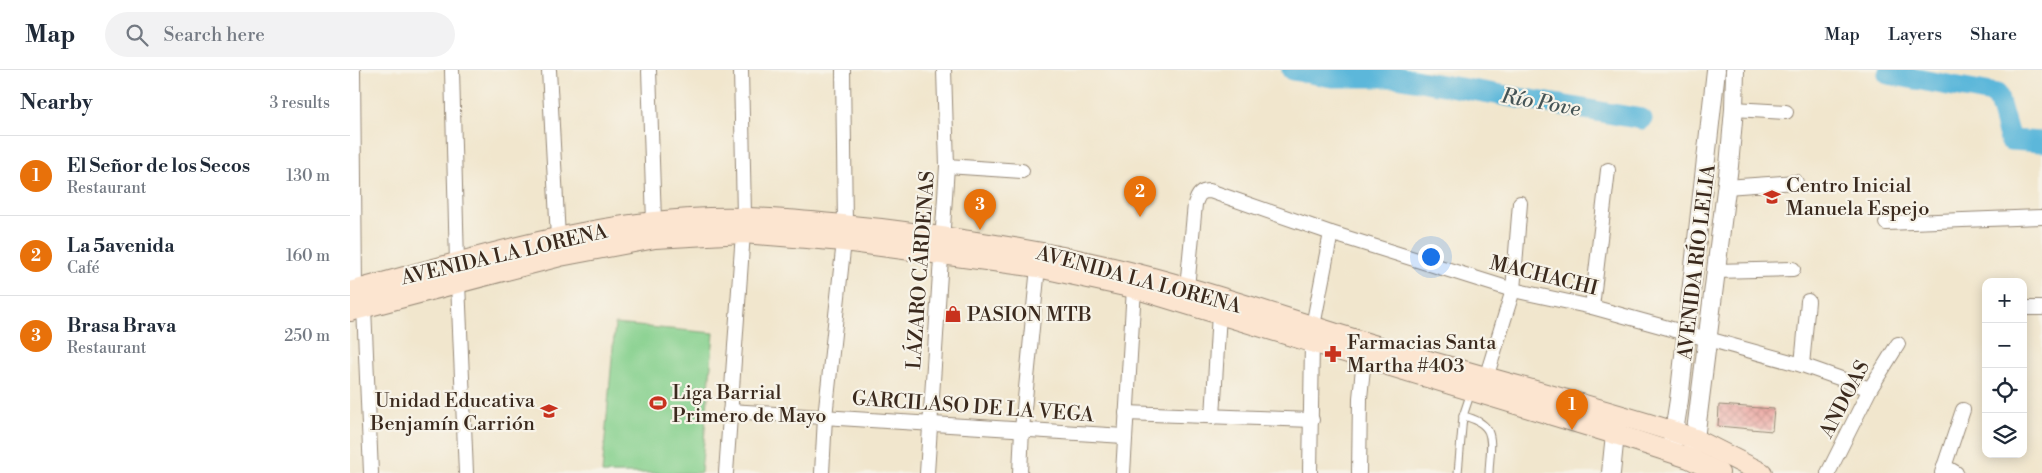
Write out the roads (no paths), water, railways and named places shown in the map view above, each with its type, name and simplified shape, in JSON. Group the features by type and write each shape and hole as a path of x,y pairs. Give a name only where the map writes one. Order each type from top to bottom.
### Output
{"main road":[{"name":"AVENIDA LA LORENA","path":"355,300 458,273 558,238 654,222 743,224 844,233 942,245 1032,250 1136,273 1187,288 1312,334 1364,358 1615,434 1685,450 1762,473"},
{"name":"AVENIDA LA LORENA","path":"458,273 743,224"},
{"name":"AVENIDA LA LORENA","path":"942,245 1134,288 1219,313 1312,334 1486,378 1620,415 1675,432 1685,450 1719,473"}],"street":[{"path":"353,70 355,300 371,473"},
{"path":"452,70 466,473"},
{"path":"549,70 558,238"},
{"path":"649,70 654,222"},
{"path":"726,473 743,224 741,70"},
{"path":"822,473 825,417 844,233 843,70"},
{"name":"LÁZARO CÁRDENAS","path":"927,473 947,166 944,70"},
{"name":"AVENIDA RÍO LELIA","path":"1675,432 1709,148 1716,70"},
{"name":"AVENIDA RÍO LELIA","path":"1685,450 1708,340 1734,109 1735,70"},
{"path":"1734,109 1786,112"},
{"path":"947,166 1022,171"},
{"path":"1592,307 1608,170"},
{"path":"1726,187 1796,182"},
{"name":"MACHACHI","path":"1187,288 1195,204 1199,195 1204,191 1210,190 1331,234 1513,290 1592,307 1802,365 1870,388"},
{"path":"1486,378 1513,290 1520,203"},
{"path":"1886,224 2042,218"},
{"path":"1310,473 1312,334 1331,234"},
{"path":"1020,473 1022,429 1038,267"},
{"path":"1715,271 1793,269"},
{"path":"1123,473 1134,288"},
{"path":"1802,365 1808,301"},
{"path":"2027,308 2042,308"},
{"path":"1213,417 1219,313"},
{"name":"ANDOAS","path":"1828,473 1870,388 1898,344"},
{"path":"1359,473 1360,398 1364,358"},
{"name":"GARCILASO DE LA VEGA","path":"730,410 1124,436"},
{"path":"1947,471 1962,410"},
{"path":"1126,413 1312,420"},
{"path":"1611,473 1615,434 1620,415"}],"lane":[{"path":"1458,473 1463,416 1471,391"},
{"path":"1463,416 1484,423 1490,432 1489,473"}],"waterway":[{"name":"Río Pove","path":"1292,70 1332,77 1396,77 1642,119"},
{"path":"1888,74 1997,94 2010,140 2042,142"}],"place":[{"name":"Centro Inicial Manuela Espejo","path":"1772,197"},
{"name":"La 5avenida","path":"1140,217"},
{"name":"Brasa Brava","path":"980,230"},
{"name":"PASION MTB","path":"953,314"},
{"name":"Farmacias Santa Martha #403","path":"1333,354"},
{"name":"Liga Barrial Primero de Mayo","path":"658,403"},
{"name":"Unidad Educativa Benjamín Carrión","path":"549,411"},
{"name":"El Señor de los Secos","path":"1572,430"}]}
